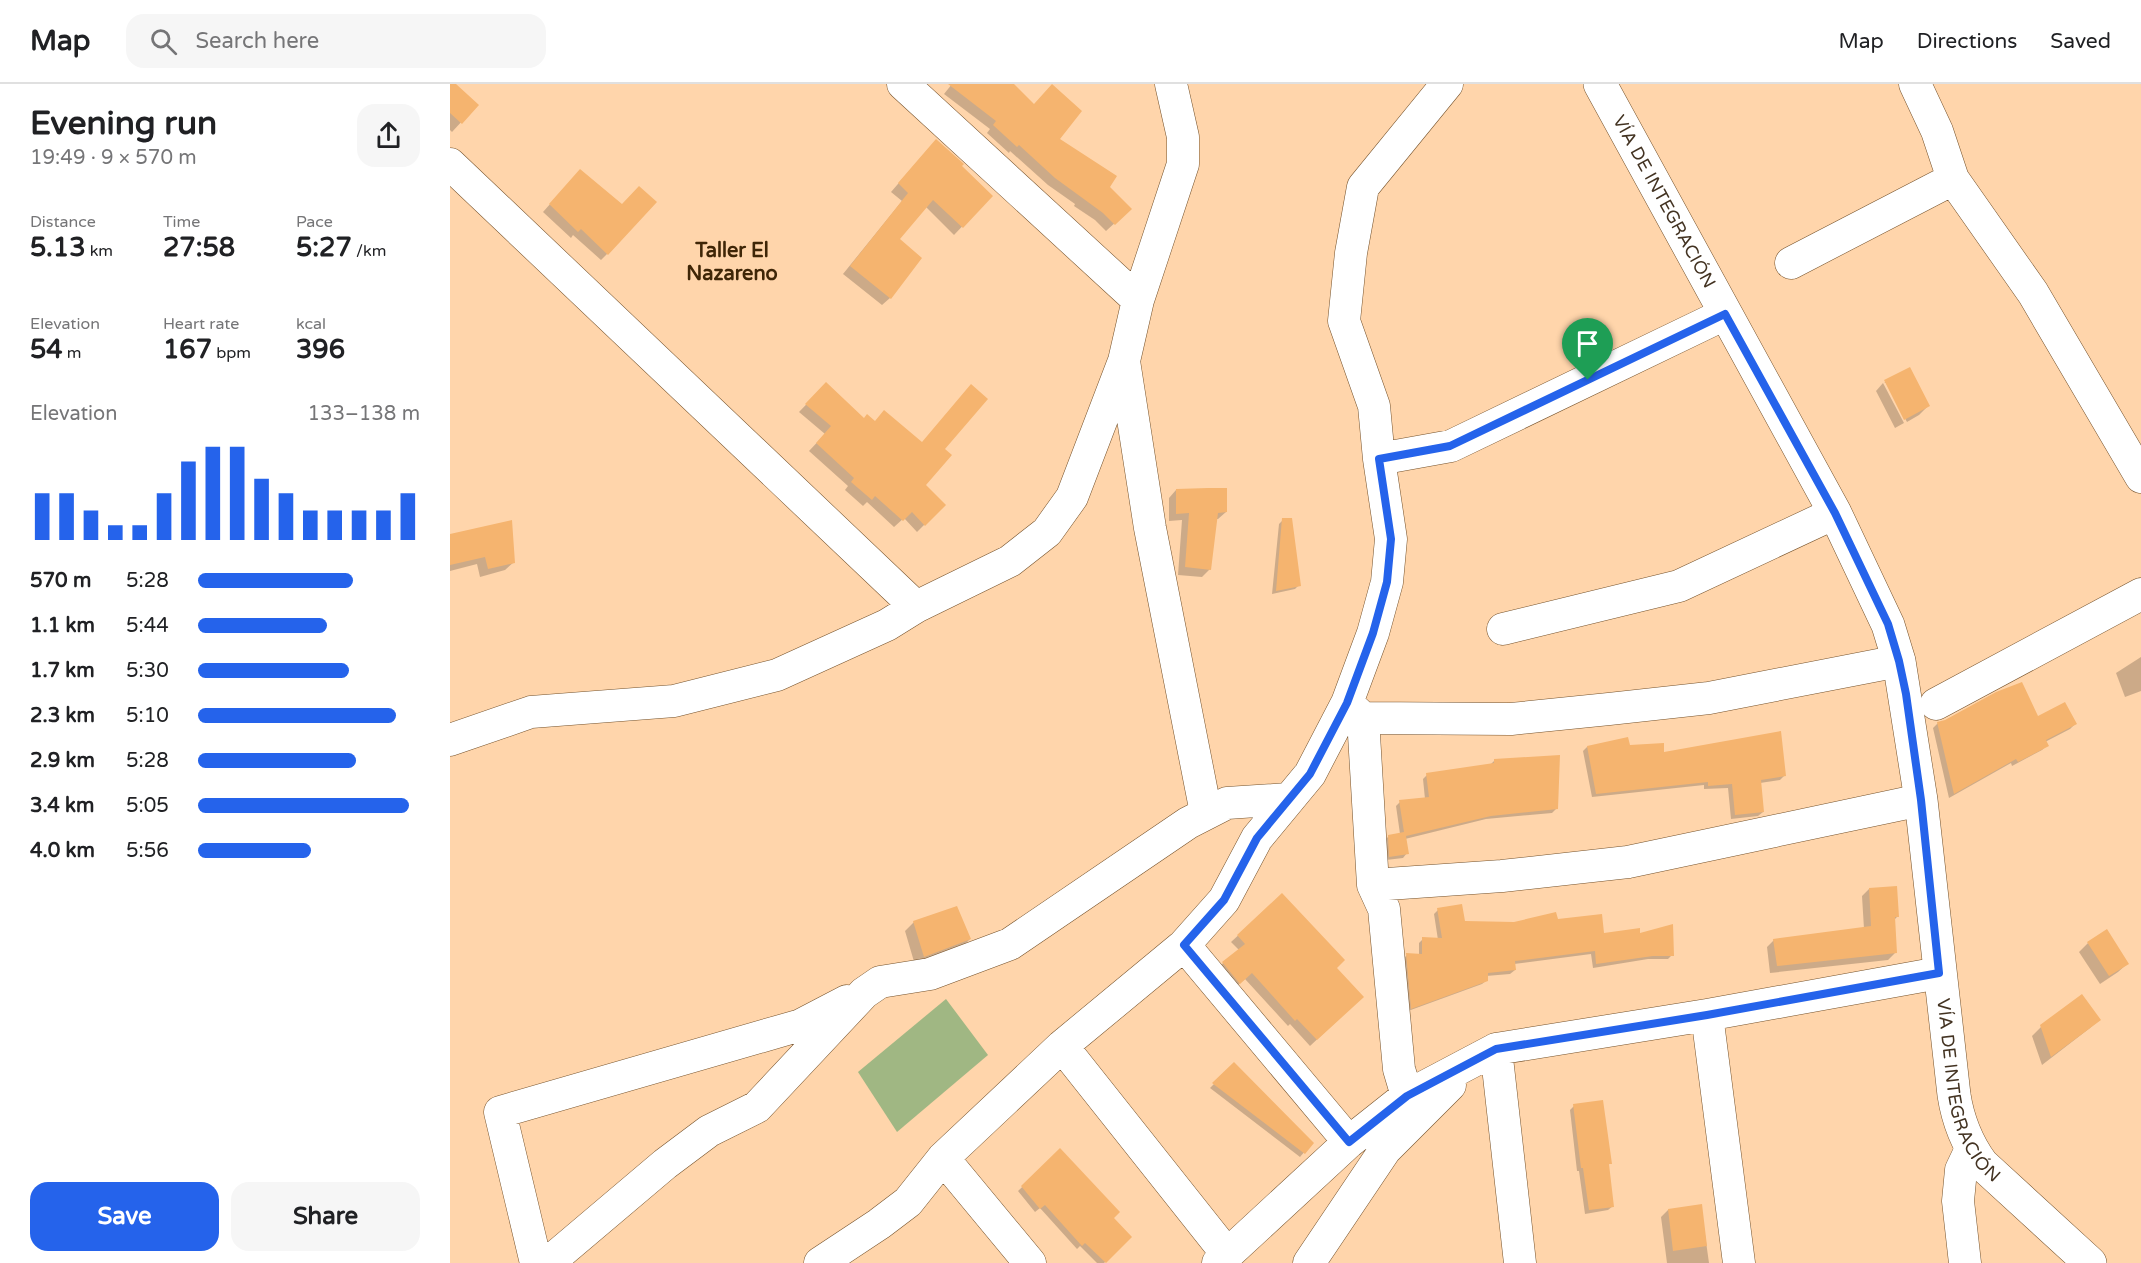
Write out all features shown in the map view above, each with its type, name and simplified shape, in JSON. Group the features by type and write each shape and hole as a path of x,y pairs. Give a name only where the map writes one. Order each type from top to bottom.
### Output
{"main road":[{"name":"VÍA DE INTEGRACIÓN","path":"1600,84 1835,513 1888,624 1899,661 1921,800 1939,973 1957,1114 1971,1149 2002,1184 2090,1263"}],"street":[{"path":"903,84 1138,300"},
{"path":"450,740 531,712 674,701 777,675 887,625 1010,561 1047,532 1072,497 1124,361 1138,300 1183,165 1183,137 1171,84"},
{"path":"1407,1096 1399,1069 1384,909 1373,885 1355,710 1387,582 1391,539 1374,406 1344,321 1351,253 1362,187 1447,84"},
{"path":"1915,84 1937,130 1953,179 2033,293 2141,477"},
{"path":"450,164 916,608"},
{"path":"1791,263 1953,179"},
{"path":"1379,459 1450,446 1725,314"},
{"path":"1124,361 1150,528 1206,813"},
{"path":"1503,629 1679,586 1835,513"},
{"path":"1936,704 2141,594"},
{"path":"1355,710 1510,719 1708,698 1899,661"},
{"path":"820,1263 908,1202 943,1158 1062,1046 1184,945 1224,900 1257,838 1310,774 1355,710"},
{"path":"536,1263 500,1112 801,1025 864,993 880,982 930,974 1010,944 1206,813 1227,803 1288,799"},
{"path":"1373,885 1502,876 1628,862 1921,800"},
{"path":"1184,945 1349,1142"},
{"path":"1062,1046 1222,1258 1349,1142 1407,1096 1486,1054 1939,973"},
{"path":"548,1263 709,1131 757,1107 864,993"},
{"path":"1707,1015 1739,1263"},
{"path":"1309,1263 1385,1150 1413,1120 1486,1054"},
{"path":"1486,1054 1520,1263"},
{"path":"1965,1263 1958,1202 1961,1170 1971,1149"},
{"path":"943,1158 1030,1263"}],"green space":[{"path":"946,999 988,1055 897,1132 858,1072"}],"building":[{"path":"450,84 456,84 479,105 462,124 450,113"},
{"path":"948,84 1014,84 1034,104 1052,84 1082,111 1060,139 1117,176 1110,187 1132,209 1115,225 1103,213 1055,178 1019,145 1017,147 993,125 996,121"},
{"path":"936,139 964,164 962,166 993,196 963,228 933,200 900,239 922,258 891,299 850,266 908,193 898,183"},
{"path":"580,169 622,204 639,186 657,202 608,255 581,229 578,232 549,204"},
{"path":"1910,367 1930,406 1904,420 1884,380"},
{"path":"826,382 864,418 867,414 875,421 884,410 922,442 971,384 988,399 945,449 952,455 926,485 946,505 925,526 912,512 903,521 875,496 872,500 851,482 854,478 816,443 831,426 805,404"},
{"path":"1227,488 1227,512 1218,513 1211,570 1185,567 1189,513 1176,514 1176,489"},
{"path":"1282,518 1292,518 1301,586 1276,591"},
{"path":"512,520 515,563 488,569 485,557 450,565 450,534"},
{"path":"2022,682 2038,716 2065,702 2077,724 2046,740 2049,746 2018,762 2016,759 1954,794 1937,722 1945,720 1996,692"},
{"path":"1781,731 1786,776 1761,780 1764,812 1735,815 1732,784 1708,786 1708,782 1596,794 1587,746 1628,737 1630,745 1664,743 1664,752"},
{"path":"1560,755 1558,809 1491,816 1406,836 1409,854 1389,857 1388,835 1404,832 1399,800 1429,797 1426,773 1494,763 1494,759"},
{"path":"1897,886 1899,917 1895,917 1897,953 1777,966 1773,939 1871,926 1869,888"},
{"path":"1282,893 1345,960 1337,968 1364,997 1317,1040 1297,1019 1295,1021 1252,973 1240,984 1222,962 1245,944 1237,935"},
{"path":"1462,904 1465,921 1514,922 1556,912 1558,919 1602,914 1604,933 1640,928 1640,933 1673,924 1674,956 1653,956 1596,964 1595,951 1515,961 1516,970 1488,973 1488,981 1411,1009 1406,953 1422,954 1422,937 1442,938 1437,908"},
{"path":"957,906 971,939 924,957 913,921"},
{"path":"2107,929 2129,964 2109,976 2087,942"},
{"path":"2082,994 2101,1020 2051,1057 2040,1025"},
{"path":"1234,1062 1314,1143 1305,1154 1212,1083"},
{"path":"1603,1100 1612,1164 1609,1164 1614,1207 1589,1210 1573,1104"},
{"path":"1060,1148 1120,1212 1114,1218 1132,1237 1106,1263 1085,1243 1082,1246 1045,1205 1040,1209 1021,1186"},
{"path":"1702,1204 1707,1246 1673,1251 1668,1209"}],"district":[{"name":"Taller El Nazareno","path":"732,262"}],"route":[{"path":"1725,314 1835,513 1888,624 1906,694 1921,800 1939,973 1707,1015 1496,1049 1407,1096 1349,1142 1184,945 1224,900 1257,838 1310,774 1347,703 1373,633 1387,582 1391,539 1379,459 1450,446 1588,380 1725,314"}]}
